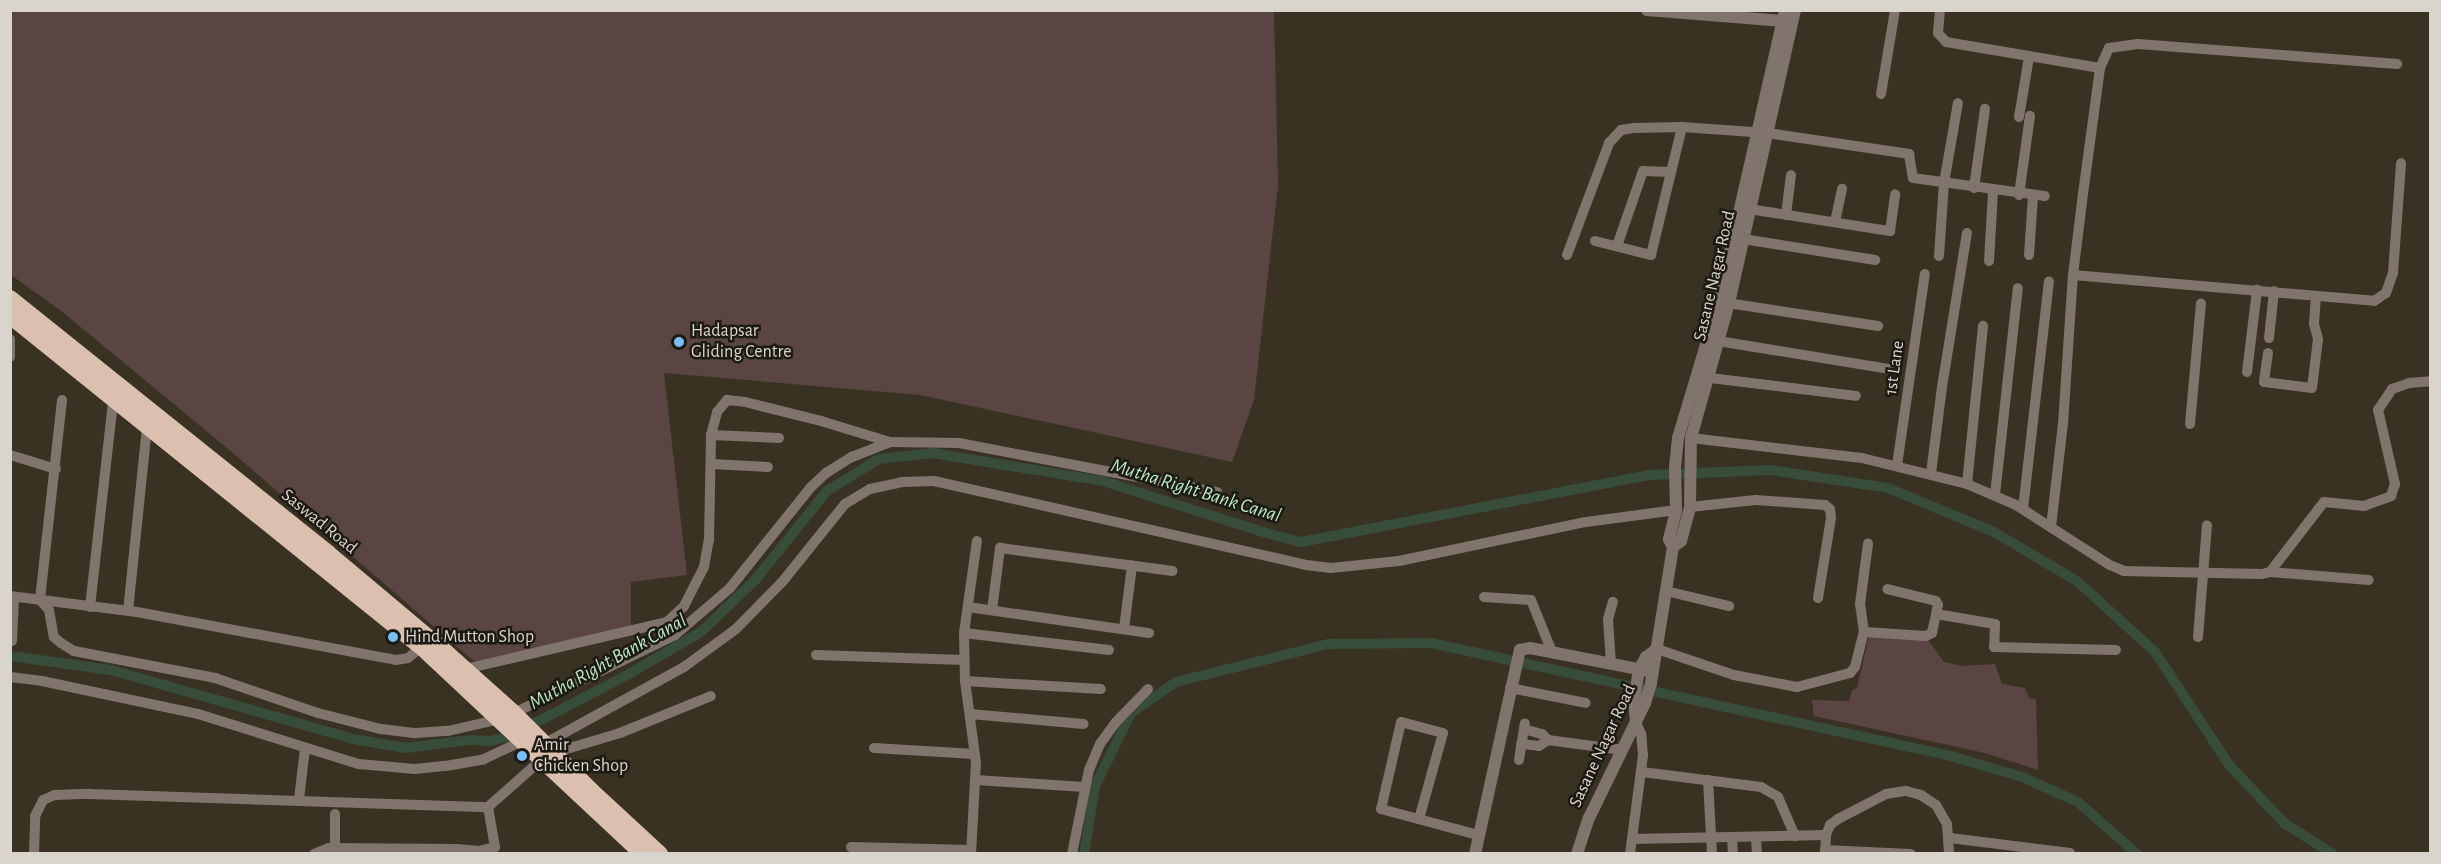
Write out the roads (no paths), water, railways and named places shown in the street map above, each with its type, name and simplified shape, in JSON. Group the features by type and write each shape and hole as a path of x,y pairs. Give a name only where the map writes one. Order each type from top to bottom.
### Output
{"highway":[{"name":"Saswad Road","path":"10,298 117,395 147,428 509,718"},
{"name":"Saswad Road","path":"10,316 328,553 465,669 533,747 591,790"},
{"path":"533,747 632,854"},
{"path":"533,747 642,854"},
{"path":"591,790 660,854"},
{"path":"591,790 629,814 673,854"}],"street":[{"path":"1647,10 1784,16"},
{"name":"Sasane Nagar Road","path":"1724,302 1762,133 1795,10"},
{"path":"1881,94 1895,10"},
{"path":"1940,10 1938,33 1946,42 2100,68"},
{"name":"Sasane Nagar Road","path":"1577,854 1589,818 1636,722 1640,702 1652,678 1673,547 1669,539 1676,510 1675,467 1678,438 1702,377 1743,239 1784,16"},
{"path":"2051,527 2063,424 2073,275 2100,68 2109,48 2138,44 2397,64"},
{"path":"2019,117 2029,57"},
{"path":"1939,256 1944,183 1958,103"},
{"path":"1974,188 1985,109"},
{"path":"2019,195 2030,116"},
{"path":"1595,241 1651,255 1682,127"},
{"path":"1567,255 1614,135 1621,130 1633,128 1682,127 1762,133 1910,154 1913,178 2019,195 2045,196"},
{"path":"2073,275 2201,295 2257,290 2374,301 2386,293 2393,273 2401,163"},
{"path":"1617,246 1643,171 1670,172"},
{"path":"1786,214 1791,175"},
{"path":"1836,222 1842,189"},
{"path":"1989,261 1994,191"},
{"path":"1749,208 1890,231 1895,194"},
{"path":"2029,255 2033,196"},
{"path":"1931,473 1942,387 1967,233"},
{"path":"1743,239 1875,260"},
{"name":"1st Lane","path":"1897,465 1925,274"},
{"path":"2023,509 2049,281"},
{"path":"1995,495 2018,288"},
{"path":"2247,372 2257,290"},
{"path":"2269,338 2274,291"},
{"path":"2190,424 2201,295"},
{"path":"2268,352 2264,382 2312,388 2318,339 2314,324 2316,296"},
{"path":"1724,302 1878,326"},
{"path":"1967,484 1983,326"},
{"path":"10,339 10,357"},
{"path":"1713,340 1889,369"},
{"path":"1702,377 1856,396"},
{"name":"Sasane Nagar Road","path":"1673,547 1681,541 1690,507 1691,438 1702,377"},
{"path":"2270,572 2324,502 2364,506 2391,496 2396,484 2378,410 2392,389 2409,383 2430,381"},
{"path":"90,607 117,395"},
{"path":"62,400 40,600 52,615 54,637 74,651 215,678 318,713 381,729 416,733 448,731 509,718 675,635 730,588 811,487 826,473 852,457 890,442"},
{"path":"465,669 667,622 684,606 704,567 709,540 711,435 717,412 727,400 745,402 821,421 890,442 960,442 1217,492"},
{"path":"128,611 147,428"},
{"path":"711,435 779,438"},
{"path":"1691,438 1835,454 1931,473 1967,484 2023,509 2110,565 2124,570 2262,574 2270,572 2368,580"},
{"path":"10,455 56,469"},
{"path":"711,464 768,467"},
{"path":"314,854 335,848 495,850 488,807 533,747 684,667 736,629 767,597 845,504 870,489 902,482 934,481 1306,565 1331,568 1399,561 1586,522 1676,510"},
{"path":"1690,507 1756,500 1825,505 1830,509 1831,518 1818,598"},
{"path":"2198,637 2207,525"},
{"path":"851,847 971,852 976,780 975,754 965,681 964,633 977,541"},
{"path":"1640,702 1638,675 1646,657 1657,649 1741,677 1797,687 1853,672 1864,632 1860,604 1868,544"},
{"path":"992,610 1000,548 1172,571"},
{"path":"1124,629 1132,566"},
{"path":"1864,632 1929,635 1938,605 1936,601 1887,589"},
{"path":"1666,591 1729,606"},
{"path":"12,641 12,597 128,611 396,660 408,658 421,647"},
{"path":"1484,597 1532,600 1552,652"},
{"path":"1611,664 1608,619 1613,602"},
{"path":"968,607 1149,633"},
{"path":"1936,614 1995,624 1994,647 2116,650"},
{"path":"667,622 675,635"},
{"path":"964,633 1109,650"},
{"path":"1475,854 1518,654 1525,647 1611,664 1652,678"},
{"path":"816,655 964,660"},
{"path":"10,677 42,681 198,714 359,764 415,769 484,759 533,747 620,733 711,696"},
{"path":"965,681 1101,689"},
{"path":"1510,688 1586,703"},
{"path":"1072,854 1084,787 1100,744 1116,722 1148,689"},
{"path":"970,714 1084,724"},
{"path":"1419,819 1443,733 1401,722 1381,809 1478,835"},
{"path":"1630,854 1642,772 1643,745 1636,722"},
{"path":"1521,734 1539,746 1548,740"},
{"path":"1521,734 1542,734 1548,740 1622,750"},
{"path":"1519,760 1521,734"},
{"path":"874,748 975,754"},
{"path":"299,800 305,749"},
{"path":"1642,772 1741,783 1771,792 1784,808 1795,836"},
{"path":"976,780 1084,787"},
{"path":"1708,780 1712,854"},
{"path":"1911,854 1825,852 1826,836 1830,825 1838,819 1886,794 1906,791 1922,795 1936,805 1947,824 1950,838 1949,854"},
{"path":"40,854 34,853 35,816 43,800 55,795 488,807"},
{"path":"335,814 335,848"},
{"path":"1632,839 1826,836"},
{"path":"1732,837 1732,854"},
{"path":"1756,837 1757,854"},
{"path":"1950,838 2001,848 2070,853"}],"waterway":[{"name":"Mutha Right Bank Canal","path":"10,656 111,670 353,739 406,748 470,740 490,741 510,736 629,674 701,632 756,579 827,491 879,459 933,453 1103,481 1301,542 1649,475 1771,470 1888,488 1994,532 2077,581 2155,652 2230,766 2284,823 2333,854"},
{"path":"1084,854 1095,786 1131,713 1176,682 1328,644 1431,643 1951,756 2022,777 2078,802 2137,854"}],"place":[{"name":"Hadapsar Gliding Centre","path":"679,342"},
{"name":"Hind Mutton Shop","path":"393,637"},
{"name":"Amir Chicken Shop","path":"522,756"}]}
